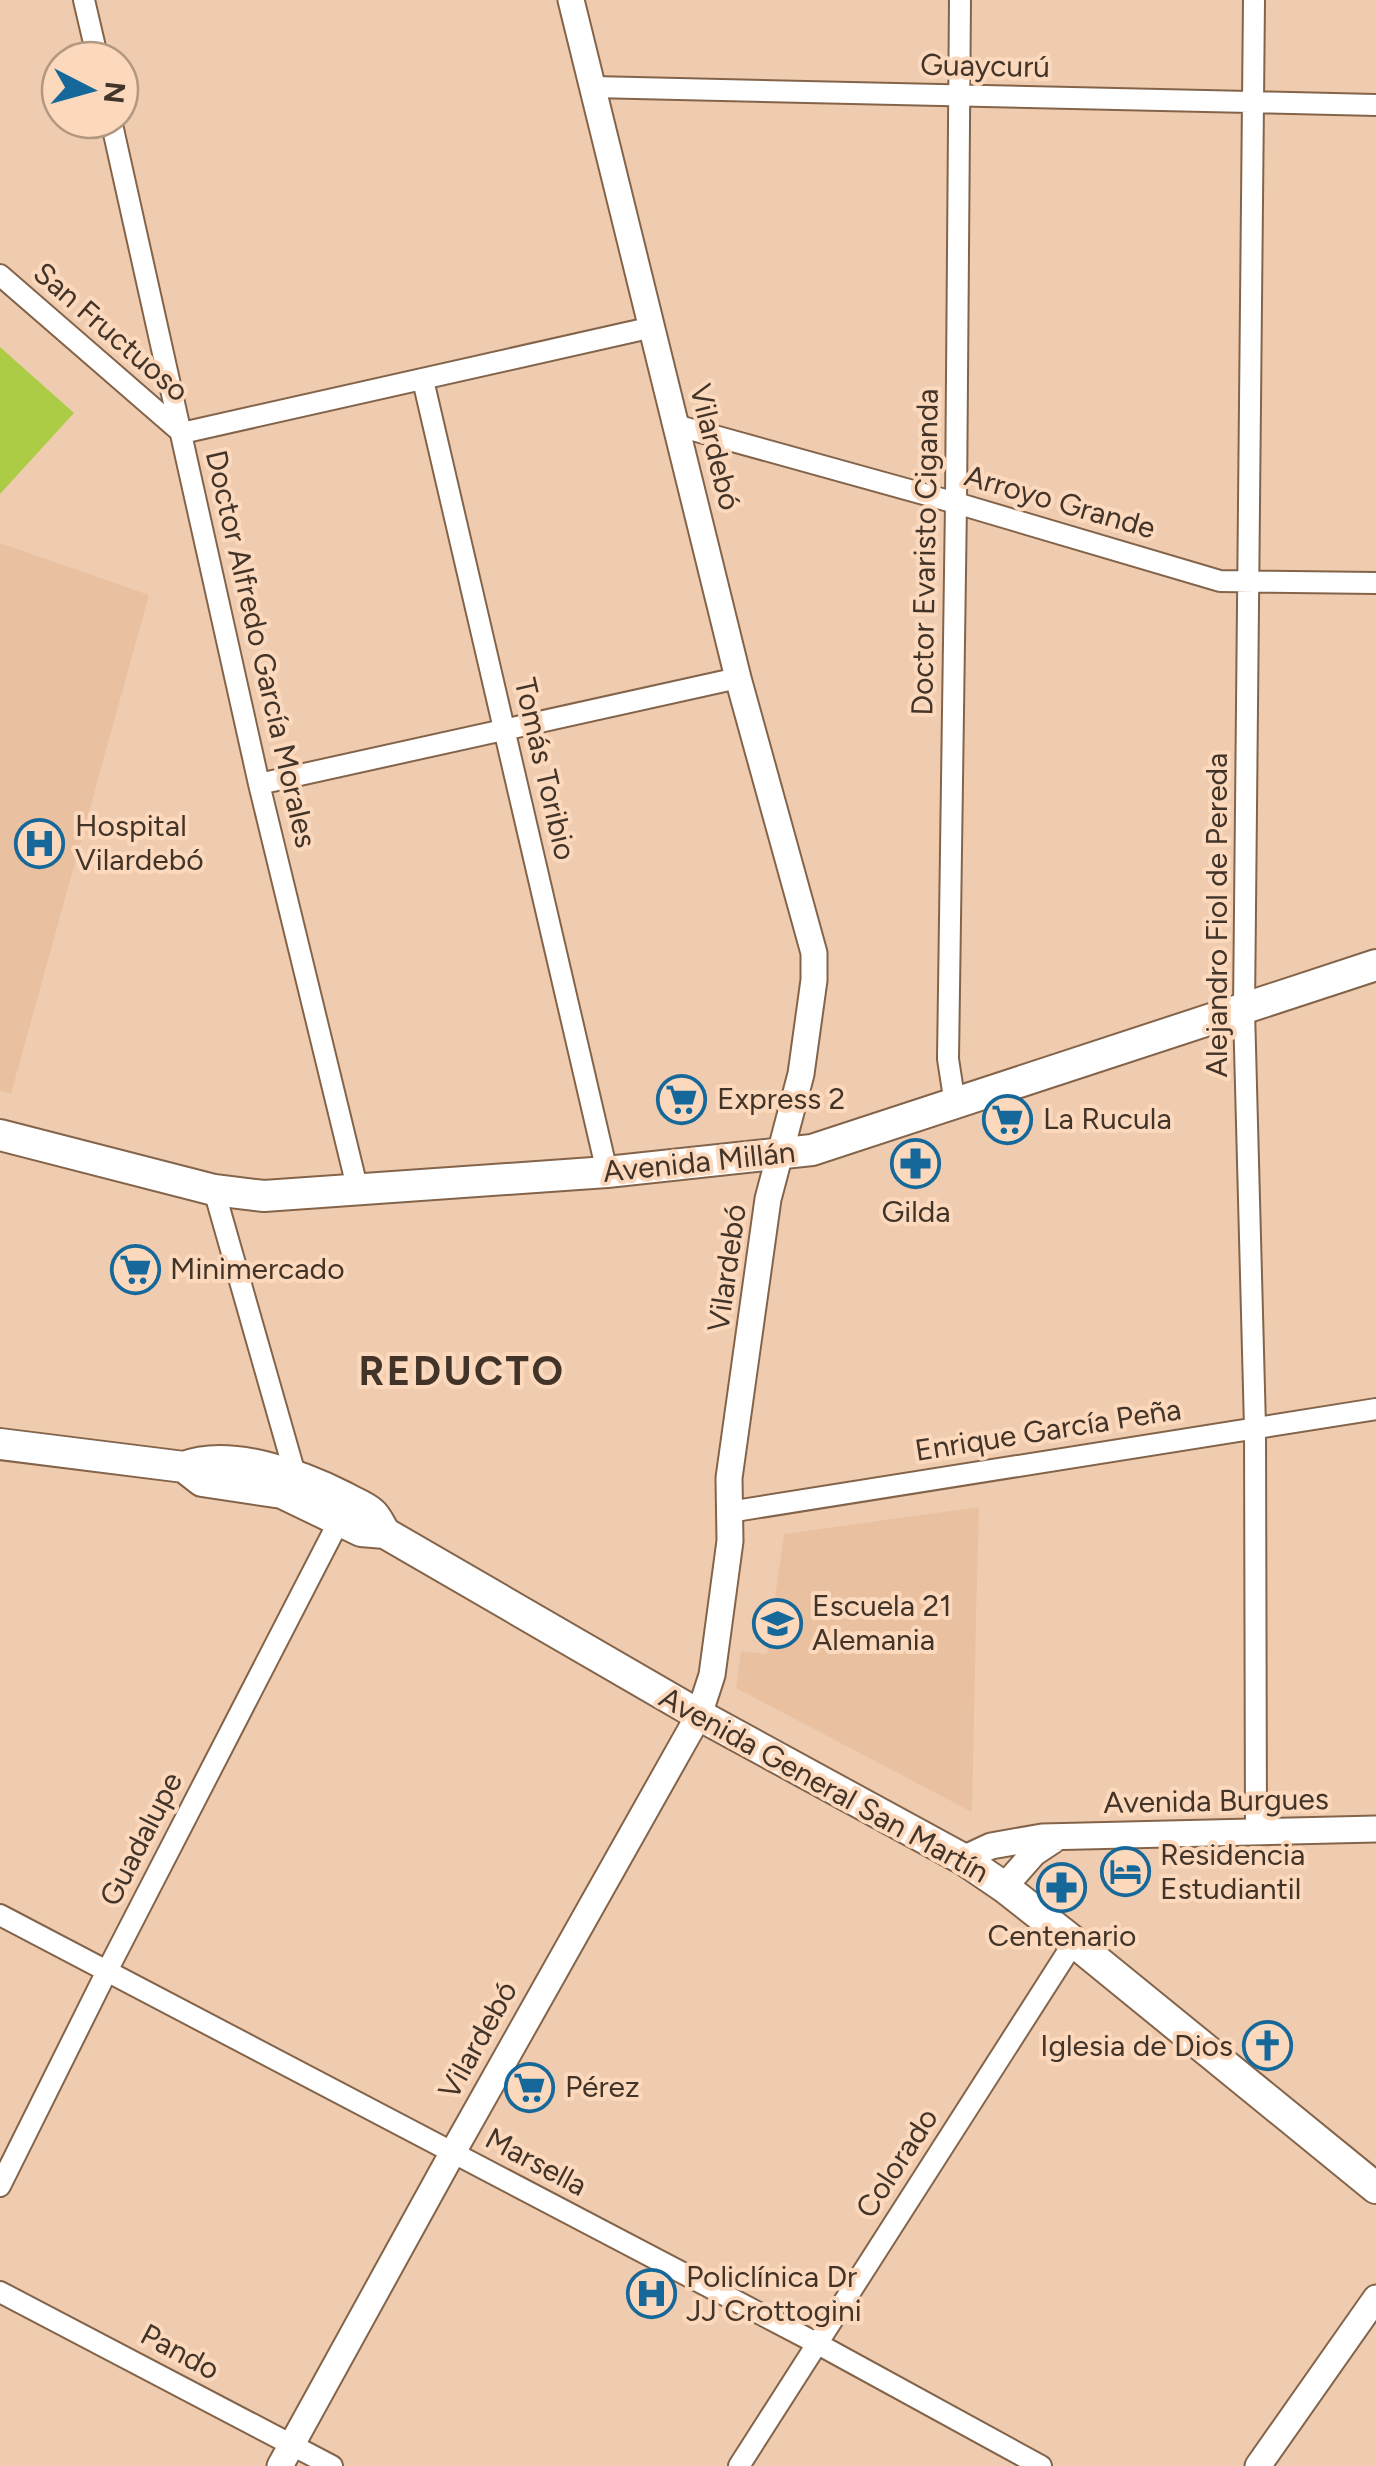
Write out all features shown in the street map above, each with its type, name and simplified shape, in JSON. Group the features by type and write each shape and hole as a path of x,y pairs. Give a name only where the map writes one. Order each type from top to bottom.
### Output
{"main road":[{"name":"Avenida Millán","path":"0,1135 214,1190 264,1196 608,1172 781,1155 812,1150 1376,965"},
{"name":"Avenida General San Martín","path":"3,1451 184,1468 203,1460 261,1466 340,1521 361,1532 386,1532"},
{"name":"Avenida General San Martín","path":"288,1484 322,1486 372,1512 386,1532 699,1715 964,1860 1074,1942 1376,2188"}],"street":[{"path":"84,0 93,40"},
{"name":"Vilardebó","path":"286,2455 699,1715 712,1675 730,1541 729,1478 768,1200 801,1074 814,980 814,953 738,678 571,0"},
{"name":"Doctor Evaristo Ciganda","path":"955,1104 948,1059 960,0"},
{"name":"Alejandro Fiol de Pereda","path":"1254,0 1244,1010 1254,1427 1256,1831"},
{"name":"Guaycurú","path":"593,87 1376,104"},
{"name":"Doctor Alfredo García Morales","path":"116,140 259,784 358,1191"},
{"name":"San Fructuoso","path":"0,275 182,434"},
{"path":"182,434 653,327"},
{"name":"Tomás Toribio","path":"423,380 608,1172"},
{"name":"Arroyo Grande","path":"675,425 956,502 1220,581 1376,583"},
{"path":"259,784 738,678"},
{"path":"214,1190 288,1484"},
{"name":"Enrique García Peña","path":"729,1512 1376,1410"},
{"name":"Guadalupe","path":"0,2186 107,1970 340,1521"},
{"name":"Avenida Burgues","path":"964,1860 992,1846 1042,1837 1376,1830"},
{"path":"1004,1887 1034,1853 1058,1838"},
{"name":"Marsella","path":"0,1914 818,2344 1041,2466"},
{"name":"Colorado","path":"740,2466 1074,1942"},
{"name":"Pando","path":"0,2292 286,2455 332,2466"},
{"path":"1258,2466 1376,2298"}],"shaded area":[{"name":"Hospital Vilardebó","path":"0,543 149,595 11,1094 0,1091"},
{"path":"979,1507 972,1812 736,1688 741,1651 767,1654 784,1534"}],"green space":[{"path":"0,347 74,413 0,494"}],"place":[{"name":"Hospital Vilardebó","path":"40,843"},
{"name":"Express 2","path":"682,1099"},
{"name":"La Rucula","path":"1008,1119"},
{"name":"Gilda","path":"916,1163"},
{"name":"Minimercado","path":"135,1269"},
{"name":"Escuela 21 Alemania","path":"777,1623"},
{"name":"Residencia Estudiantil","path":"1125,1872"},
{"name":"Centenario","path":"1062,1887"},
{"name":"Iglesia de Dios","path":"1268,2046"},
{"name":"Pérez","path":"530,2087"},
{"name":"Policlínica Dr JJ Crottogini","path":"651,2294"}],"district":[{"name":"REDUCTO","path":"462,1371"}]}
